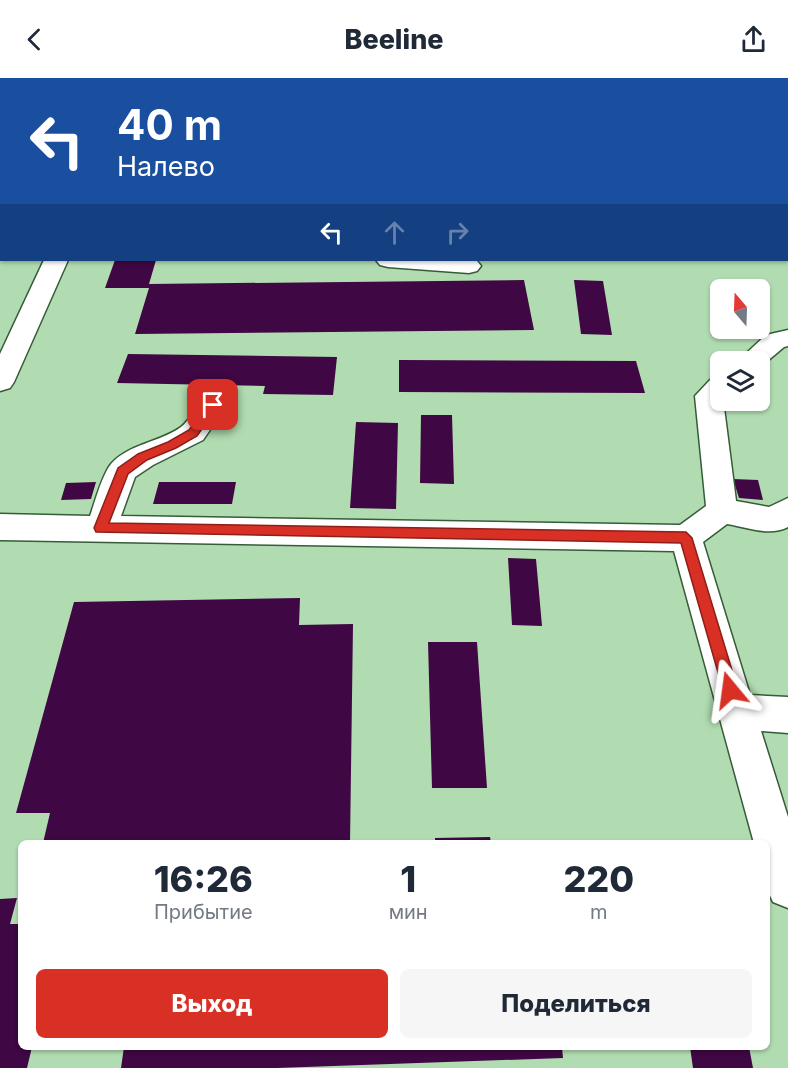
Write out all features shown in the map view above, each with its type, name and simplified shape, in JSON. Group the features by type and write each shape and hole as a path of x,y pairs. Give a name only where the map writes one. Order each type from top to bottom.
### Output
{"main road":[{"path":"0,382 56,261"},
{"path":"402,261 469,266"},
{"path":"763,351 775,341 788,338"},
{"path":"101,528 122,471 143,457 193,433 213,405"},
{"path":"711,411 722,511"},
{"path":"0,527 686,538 722,511 774,520 788,510"},
{"path":"686,538 788,887"},
{"path":"737,712 788,716"}],"building":[{"path":"115,261 156,261 149,284 524,280 534,330 135,334 149,288 105,288"},
{"path":"574,280 603,281 612,335 581,334"},
{"path":"128,354 337,357 333,395 263,394 265,386 117,383"},
{"path":"399,360 636,361 645,393 399,392"},
{"path":"421,415 452,415 454,484 420,483"},
{"path":"356,422 398,423 396,509 350,508"},
{"path":"733,479 758,480 763,500 739,498"},
{"path":"96,482 91,499 61,500 66,483"},
{"path":"159,482 236,482 232,504 153,504"},
{"path":"508,558 536,559 542,626 512,625"},
{"path":"300,598 299,625 353,624 350,840 44,840 50,813 16,813 74,602"},
{"path":"428,642 477,642 487,788 432,788"},
{"path":"490,837 490,840 435,840 435,838"},
{"path":"17,898 10,924 18,924 18,1050 31,1050 27,1068 0,1068 0,899"},
{"path":"124,1050 562,1050 563,1058 277,1068 121,1068"},
{"path":"690,1050 750,1050 753,1068 693,1068"}],"route":[{"path":"213,405 193,433 143,457 122,471 101,528 686,538 730,690"}]}
